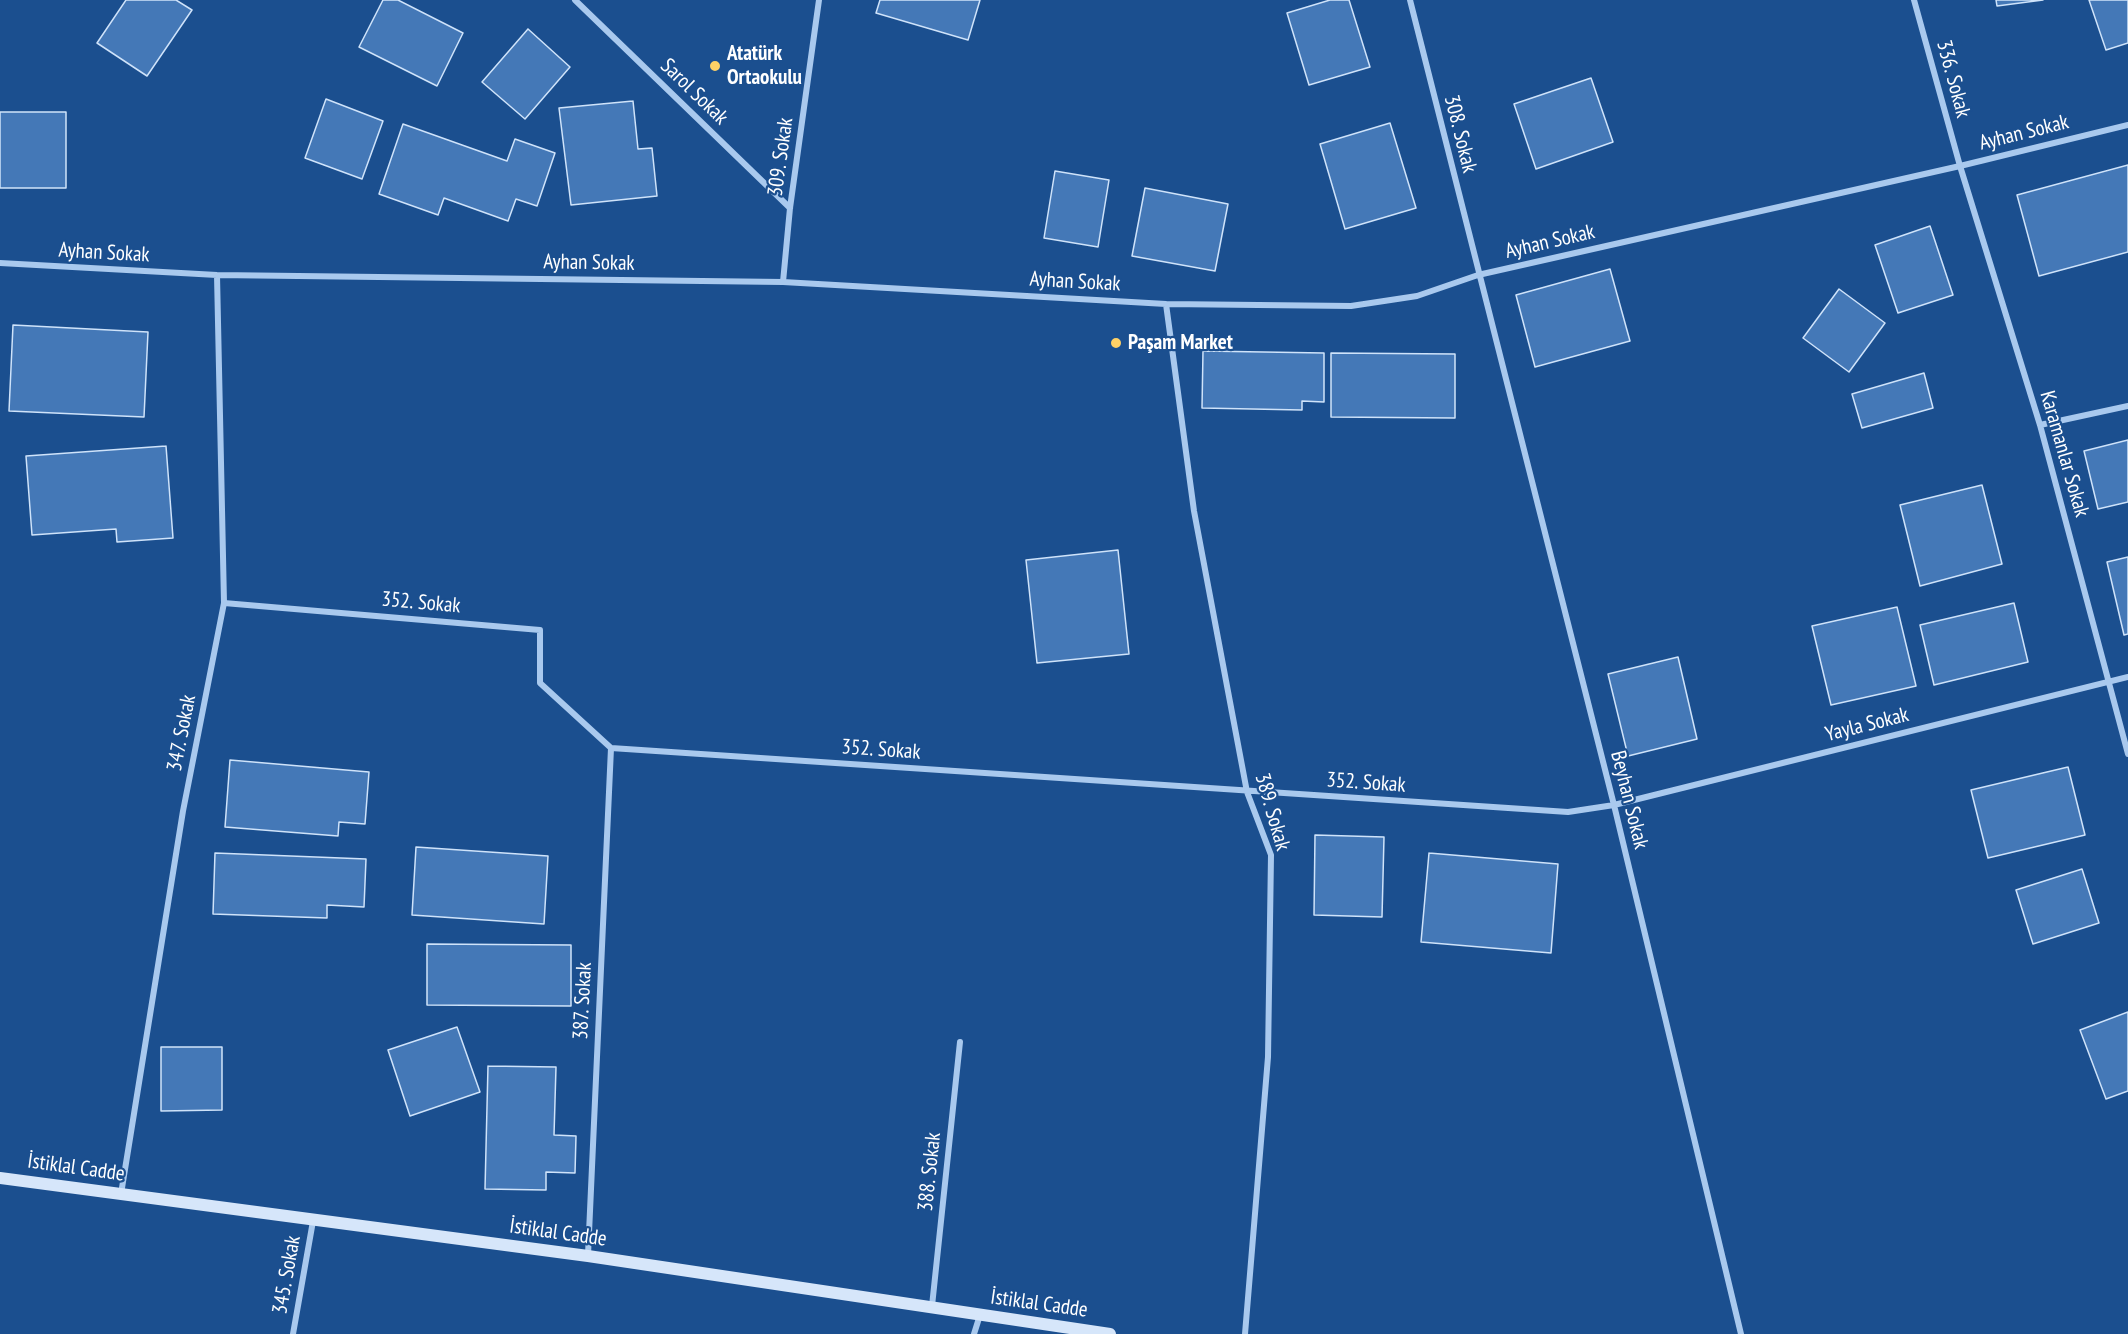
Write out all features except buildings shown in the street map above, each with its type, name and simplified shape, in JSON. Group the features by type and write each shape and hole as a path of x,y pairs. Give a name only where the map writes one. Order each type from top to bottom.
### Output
{"street":[{"name":"Sarol Sokak","path":"575,0 790,208"},
{"name":"309. Sokak","path":"783,282 790,208 819,0"},
{"name":"308. Sokak","path":"1410,0 1478,275"},
{"name":"336. Sokak","path":"1914,0 1960,166"},
{"name":"Ayhan Sokak","path":"0,263 217,275 783,282 1166,304 1351,306 1417,296 1478,275 1960,166 2128,125"},
{"name":"Karamanlar Sokak","path":"1960,166 2040,425 2128,754"},
{"name":"347. Sokak","path":"121,1194 183,811 224,603 217,275"},
{"name":"Beyhan Sokak","path":"1478,275 1614,805 1741,1334"},
{"name":"389. Sokak","path":"1166,304 1194,511 1247,792 1271,855 1268,1057 1245,1334"},
{"path":"2040,425 2128,406"},
{"name":"352. Sokak","path":"224,603 540,630 540,683 611,748 1568,812 1614,805"},
{"name":"Yayla Sokak","path":"1614,805 2128,677"},
{"name":"387. Sokak","path":"588,1256 611,748"},
{"name":"388. Sokak","path":"932,1306 960,1042"},
{"name":"İstiklal Cadde","path":"0,1178 588,1256 1110,1334"},
{"name":"345. Sokak","path":"293,1334 313,1221"},
{"path":"974,1334 980,1315"}],"place":[{"name":"Atatürk Ortaokulu","path":"715,66"},
{"name":"Paşam Market","path":"1116,343"}]}
